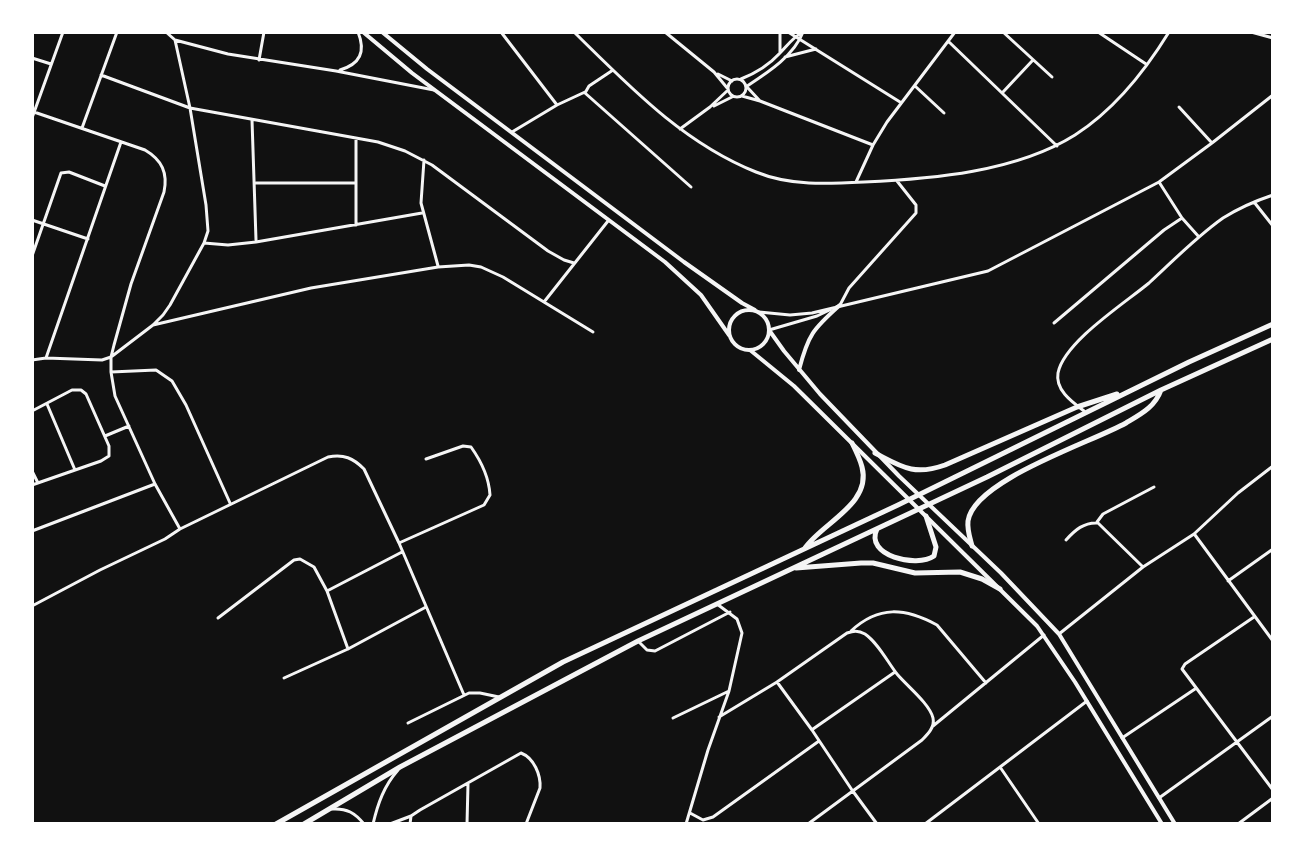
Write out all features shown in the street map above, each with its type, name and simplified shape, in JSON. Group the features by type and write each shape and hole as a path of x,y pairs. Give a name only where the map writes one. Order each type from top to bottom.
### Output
{"highway":[{"path":"276,824 563,662 1273,324"},
{"path":"304,824 400,767 638,641 1273,339"},
{"path":"875,453 908,469 930,470 1077,407 1140,385"},
{"path":"972,546 968,519 976,504 988,492 1019,473 1134,418 1153,404 1161,390"},
{"path":"804,548 849,507 859,493 864,480 863,469 852,443"},
{"path":"882,526 874,537 880,549 906,560 929,560 934,556 936,547 923,514"},
{"path":"791,569 873,563 915,573 960,572 1000,589"}],"main road":[{"path":"360,32 680,275 707,303 735,345 750,350 794,386 1000,589 1044,635 1162,824"},
{"path":"385,33 711,282 757,311 767,321 768,336 761,346 750,350"},
{"path":"799,370 810,335 840,305"},
{"path":"729,335 730,323 737,313 749,309 757,311"},
{"path":"769,330 799,370 875,453 1059,634 1175,824"}],"street":[{"path":"32,118 63,32"},
{"path":"82,128 117,32"},
{"path":"166,32 175,40 259,60 435,90"},
{"path":"259,60 264,32"},
{"path":"336,71 352,65 360,56 360,32"},
{"path":"501,32 557,105"},
{"path":"574,32 643,99 712,151 768,177 820,184 897,181 996,166 1057,146 1077,134 1118,99 1169,32"},
{"path":"665,32 714,72 733,97"},
{"path":"780,32 782,55"},
{"path":"788,32 900,102"},
{"path":"714,72 732,81 741,79 782,55 795,36 803,32"},
{"path":"742,96 747,87 800,39 803,32"},
{"path":"855,183 873,145 900,102 955,32"},
{"path":"1003,32 1052,77"},
{"path":"1098,32 1146,64"},
{"path":"1251,32 1273,38"},
{"path":"32,360 102,360 111,357 153,325 170,305 204,243 208,231 206,205 175,40"},
{"path":"948,41 1057,146"},
{"path":"782,55 816,49"},
{"path":"32,58 51,64"},
{"path":"1002,93 1033,60"},
{"path":"511,132 585,92 613,70"},
{"path":"101,75 190,108 398,148 424,160 548,251 574,263"},
{"path":"741,79 760,101"},
{"path":"680,129 710,107 732,81"},
{"path":"914,85 944,113"},
{"path":"585,92 691,187"},
{"path":"757,311 802,314 988,271 1159,182 1273,95"},
{"path":"710,107 742,96 873,145"},
{"path":"1179,107 1212,143"},
{"path":"34,112 145,150 164,170 164,192 131,284 111,357 111,372 115,396 155,484 180,529"},
{"path":"252,120 256,242"},
{"path":"356,140 356,225"},
{"path":"46,358 121,142"},
{"path":"424,160 422,213 438,267"},
{"path":"32,256 63,172 105,186"},
{"path":"769,330 817,316 840,305 849,288 916,213 916,205 897,181"},
{"path":"1159,182 1182,218 1199,237"},
{"path":"254,183 356,183"},
{"path":"1085,413 1062,391 1058,382 1059,370 1067,355 1083,337 1220,220 1273,195"},
{"path":"1254,202 1273,226"},
{"path":"204,243 228,245 256,242 422,213"},
{"path":"1054,323 1182,218"},
{"path":"32,220 88,239"},
{"path":"544,302 608,221"},
{"path":"153,325 311,288 438,267 469,265 503,277 593,332"},
{"path":"111,372 156,370 172,381 186,405 230,505"},
{"path":"32,411 72,390 81,390 86,394 109,446 109,456 101,461 32,485"},
{"path":"47,403 75,470"},
{"path":"105,436 129,426"},
{"path":"399,543 484,505 490,495 483,467 471,447 463,446 426,459"},
{"path":"32,606 328,457 347,456 364,469 464,695"},
{"path":"1059,634 1143,567 1194,534 1273,466"},
{"path":"32,471 38,483"},
{"path":"32,531 155,484"},
{"path":"1098,523 1103,514 1154,487"},
{"path":"1066,540 1083,525 1098,523 1143,567"},
{"path":"1194,534 1273,641"},
{"path":"1228,581 1273,549"},
{"path":"327,591 403,552"},
{"path":"218,618 294,560 300,559 314,567 327,591 348,649"},
{"path":"686,824 729,691 742,633 740,624 730,612 716,604"},
{"path":"284,678 348,649 426,607"},
{"path":"638,641 647,650 655,651 730,612"},
{"path":"719,717 777,682 864,619 879,613 901,612 937,625 986,683"},
{"path":"1254,617 1183,666 1183,671 1273,790"},
{"path":"851,631 867,636 929,709 933,726"},
{"path":"808,824 922,740 933,726 1044,635"},
{"path":"812,730 895,672"},
{"path":"777,682 877,824"},
{"path":"1122,738 1195,689"},
{"path":"673,718 729,691"},
{"path":"408,723 464,695 475,692 499,697"},
{"path":"926,824 1087,701"},
{"path":"1159,798 1273,716"},
{"path":"690,813 703,820 713,817 820,741"},
{"path":"390,824 411,816 521,753 530,758 541,785 526,824"},
{"path":"373,824 382,793 400,767"},
{"path":"1000,767 1039,824"},
{"path":"467,824 468,783"},
{"path":"1238,824 1273,799"},
{"path":"329,810 347,810 364,824"},
{"path":"410,824 411,816"}]}
